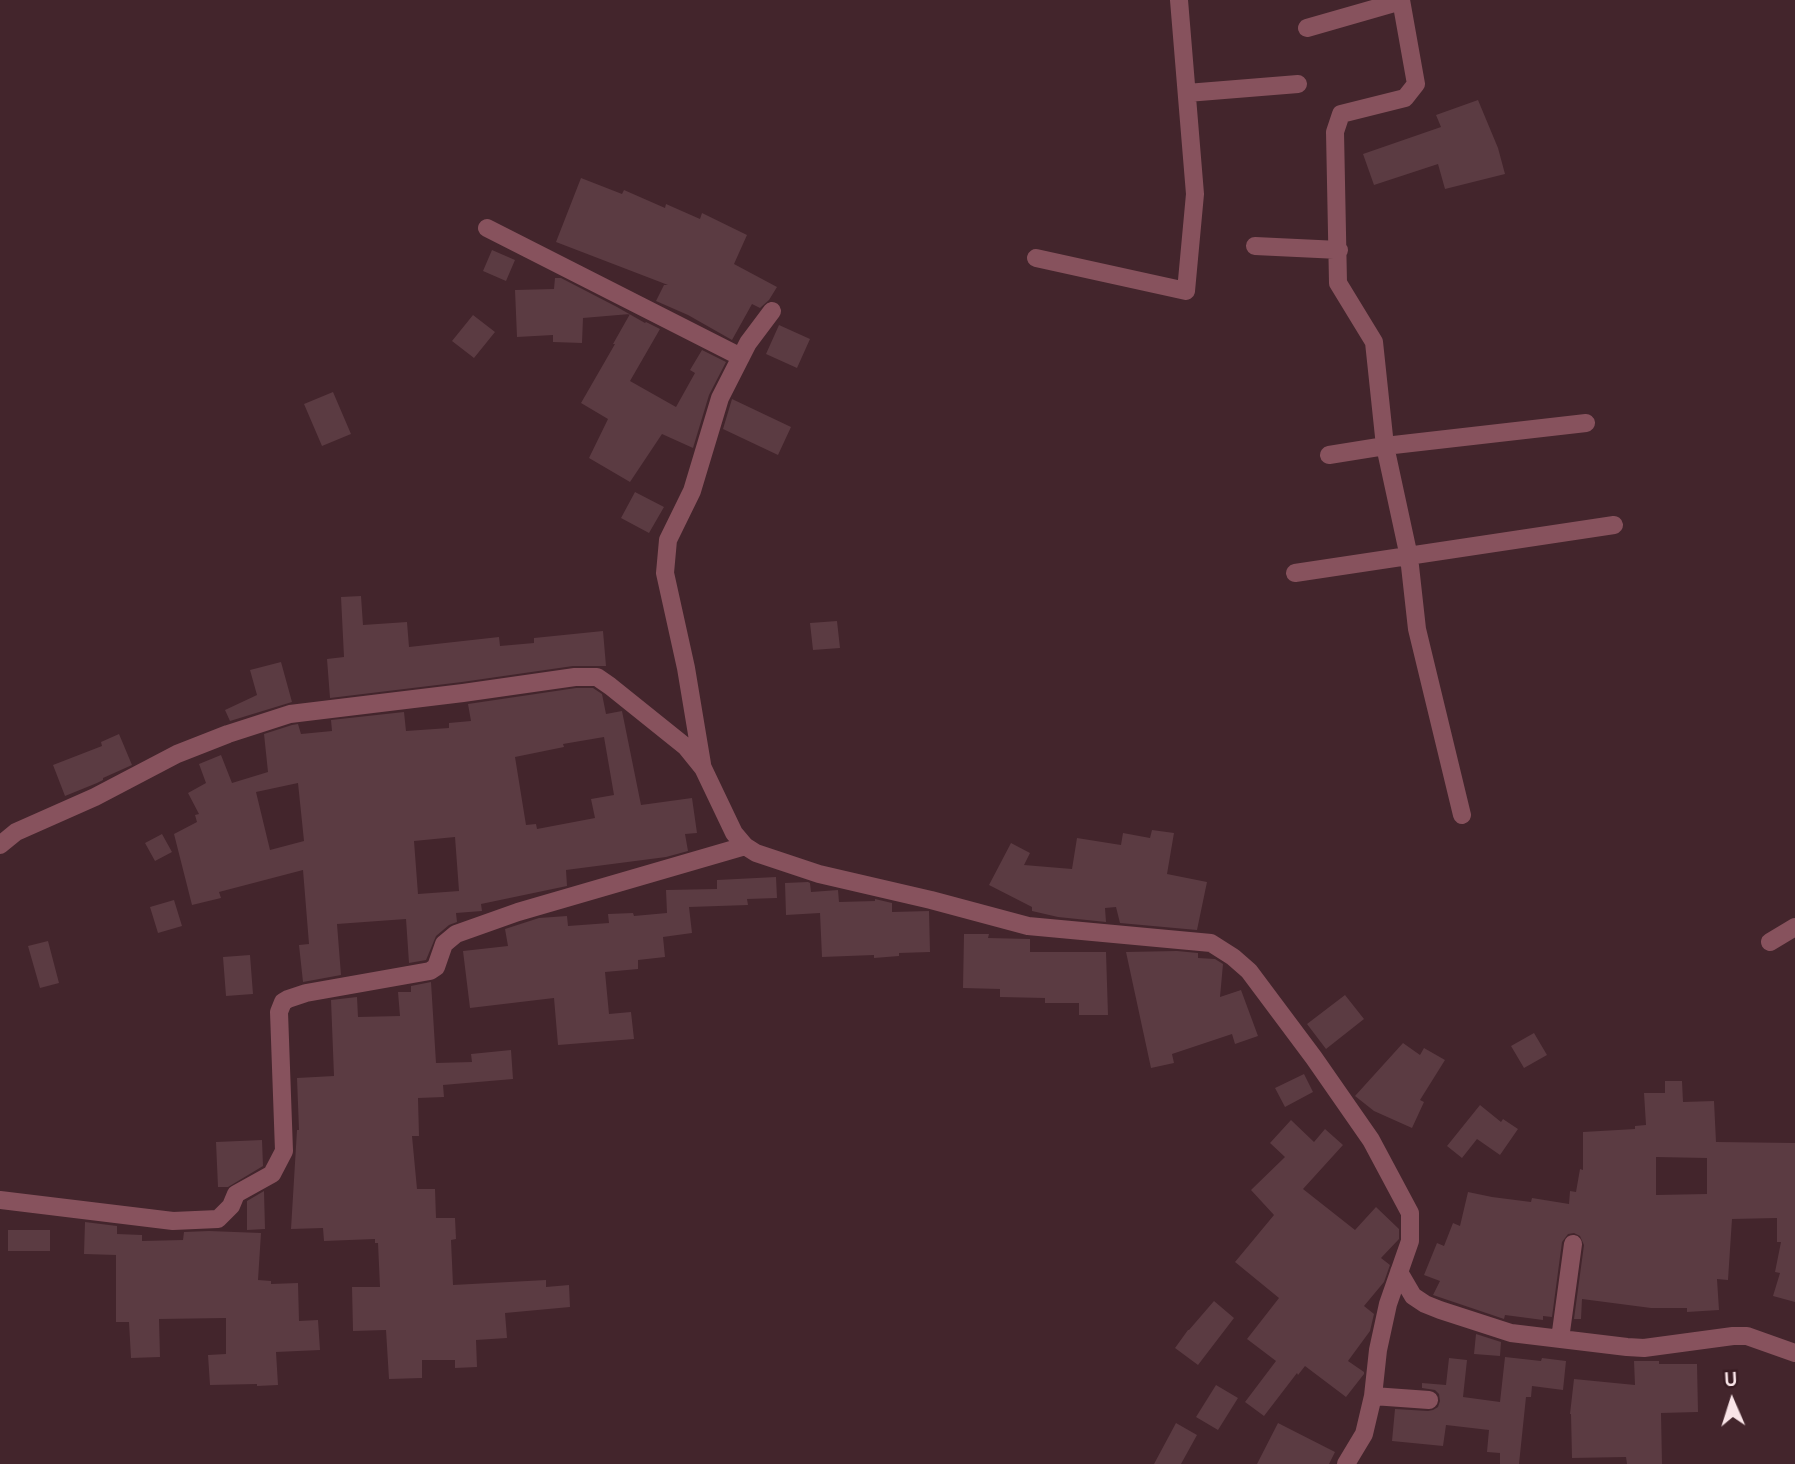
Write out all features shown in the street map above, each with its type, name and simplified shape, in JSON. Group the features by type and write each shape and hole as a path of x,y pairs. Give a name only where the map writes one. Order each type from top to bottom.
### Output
{"street":[{"path":"1036,258 1186,291 1195,194 1179,0"},
{"path":"1307,28 1401,0 1416,84 1405,98 1342,114 1335,132 1338,283 1374,342 1385,446 1409,556 1417,629 1462,816"},
{"path":"1187,93 1298,84"},
{"path":"487,228 741,356"},
{"path":"1255,246 1339,250"},
{"path":"703,768 665,573 668,540 692,491 720,398 748,343 772,312"},
{"path":"1329,455 1586,423"},
{"path":"1295,573 1614,525"},
{"path":"0,845 16,831 95,797 177,754 290,714 575,677 597,677 686,747 703,768 734,832 745,846 756,853 819,874 1028,926 1211,943 1249,971 1314,1058 1371,1140 1410,1213 1410,1241 1385,1316 1373,1396 1364,1434 1346,1464"},
{"path":"0,1200 173,1221 218,1219 231,1206 236,1194 272,1174 284,1151 279,1012 283,1002 306,993 430,971 436,967 444,944 456,934 563,898 745,846"},
{"path":"1770,942 1795,927"},
{"path":"1560,1339 1573,1244"},
{"path":"1399,1272 1413,1296 1440,1310 1511,1333 1644,1348 1746,1336 1795,1353"},
{"path":"1373,1396 1429,1400"}],"building":[{"path":"1478,100 1498,148 1505,174 1445,189 1438,164 1374,185 1363,154 1441,127 1436,115"},
{"path":"581,178 622,194 624,190 665,208 666,204 700,219 702,213 747,235 734,264 777,287 760,308 752,304 732,340 688,315 656,301 664,285 668,285 556,242"},
{"path":"492,250 515,260 506,281 483,271"},
{"path":"555,278 561,278 629,314 583,318 582,343 553,342 553,335 517,337 515,290 554,289"},
{"path":"630,314 660,329 630,381 676,407 695,373 690,370 702,350 726,362 709,395 693,448 662,434 630,482 589,458 608,419 581,403"},
{"path":"473,315 495,332 474,358 452,341"},
{"path":"779,325 810,339 797,368 766,354"},
{"path":"333,392 351,434 322,446 304,404"},
{"path":"732,399 791,427 778,455 723,429"},
{"path":"635,492 664,507 649,533 621,518"},
{"path":"361,596 363,625 407,622 409,647 499,637 500,646 534,643 534,638 603,631 606,666 573,666 330,698 327,659 344,657 341,597"},
{"path":"837,621 840,648 813,650 810,623"},
{"path":"281,662 292,702 230,721 225,710 257,695 250,670"},
{"path":"576,688 593,688 602,694 606,714 622,711 641,805 692,798 697,833 685,834 688,851 666,857 566,870 567,886 481,904 482,911 456,913 457,922 436,936 426,960 409,963 406,919 337,924 341,975 303,982 299,945 309,944 303,870 219,892 221,898 192,905 174,834 197,822 195,815 199,814 188,793 206,783 199,764 221,755 232,783 268,772 264,734 298,724 301,734 332,731 331,720 404,712 406,731 449,728 449,723 471,721 468,704","holes":["604,737 614,795 591,799 595,818 537,829 536,824 526,825 515,757 564,747 563,744","298,783 304,841 270,850 256,792","455,837 459,891 418,894 414,841"]},
{"path":"119,734 132,765 65,796 53,765 102,746 101,742"},
{"path":"1152,830 1174,833 1167,874 1207,882 1197,930 1120,923 1116,907 1105,908 1106,922 1058,917 1032,911 1032,907 989,885 1011,843 1030,853 1024,865 1072,869 1077,838 1121,845 1123,833 1150,838"},
{"path":"162,834 172,852 155,861 145,843"},
{"path":"776,877 777,898 747,899 748,905 689,907 692,933 663,937 665,957 638,960 638,969 605,972 609,1014 631,1012 634,1039 558,1045 554,998 470,1008 463,951 508,946 505,929 539,918 567,916 568,926 609,923 608,914 633,913 634,916 667,913 666,890 717,889 717,880"},
{"path":"808,882 811,892 838,890 839,902 875,899 892,903 892,912 929,911 930,952 899,953 899,956 874,958 874,955 822,957 820,913 786,915 785,883"},
{"path":"174,900 182,926 158,933 150,907"},
{"path":"964,934 989,934 988,938 1030,939 1030,952 1106,952 1108,1015 1079,1015 1079,1003 1045,1003 1045,998 1000,997 1000,989 963,988"},
{"path":"48,941 59,983 40,988 28,946"},
{"path":"1126,952 1198,953 1198,958 1215,959 1223,964 1220,997 1241,990 1258,1036 1235,1044 1232,1034 1172,1054 1174,1063 1151,1068"},
{"path":"250,955 253,994 226,996 223,957"},
{"path":"431,982 436,1063 472,1062 471,1054 511,1050 513,1079 443,1085 444,1097 418,1098 419,1136 412,1136 417,1189 435,1189 436,1218 455,1218 456,1239 451,1240 453,1285 546,1280 546,1287 569,1285 570,1307 505,1313 507,1338 476,1340 477,1367 455,1368 455,1360 422,1360 422,1378 389,1379 386,1330 353,1331 352,1287 380,1287 378,1243 375,1243 375,1239 324,1241 323,1228 291,1229 299,1130 297,1078 334,1076 331,1000 357,997 358,1017 400,1016 398,992 411,992 411,986"},
{"path":"1345,995 1364,1019 1326,1049 1307,1024"},
{"path":"1534,1033 1547,1055 1524,1068 1511,1046"},
{"path":"1403,1043 1420,1055 1424,1048 1445,1060 1420,1100 1424,1102 1412,1128 1374,1111 1355,1096"},
{"path":"1304,1074 1313,1092 1285,1107 1275,1088"},
{"path":"1665,1081 1682,1081 1683,1102 1714,1101 1716,1142 1795,1143 1795,1302 1773,1296 1780,1273 1775,1272 1781,1242 1777,1242 1777,1218 1732,1219 1728,1280 1717,1279 1719,1310 1687,1312 1687,1308 1651,1308 1582,1299 1581,1319 1574,1319 1584,1245 1580,1236 1574,1233 1568,1234 1562,1242 1552,1317 1543,1316 1543,1320 1505,1315 1504,1319 1433,1295 1440,1281 1424,1275 1437,1243 1444,1246 1453,1223 1460,1226 1468,1192 1531,1202 1532,1198 1569,1204 1570,1191 1576,1192 1580,1169 1583,1170 1583,1132 1635,1129 1635,1126 1646,1125 1644,1093 1665,1093","holes":["1656,1157 1707,1158 1707,1194 1656,1195"]},
{"path":"1480,1105 1501,1122 1503,1119 1518,1129 1500,1155 1477,1139 1462,1158 1447,1146"},
{"path":"1291,1120 1314,1142 1325,1129 1343,1145 1303,1189 1355,1230 1376,1207 1399,1229 1399,1239 1381,1258 1390,1265 1384,1282 1364,1306 1374,1314 1370,1331 1348,1361 1364,1374 1346,1397 1305,1366 1264,1416 1245,1402 1276,1361 1247,1339 1279,1298 1235,1262 1274,1215 1251,1190 1285,1157 1270,1143"},
{"path":"262,1140 263,1166 228,1187 218,1187 216,1142"},
{"path":"264,1191 265,1229 247,1230 247,1201"},
{"path":"85,1222 117,1226 117,1234 142,1235 142,1241 183,1240 184,1232 261,1233 258,1280 271,1281 271,1284 298,1283 299,1321 318,1320 320,1350 276,1352 278,1385 210,1385 208,1355 226,1354 226,1318 159,1319 160,1357 131,1358 129,1322 116,1322 116,1255 84,1254"},
{"path":"8,1230 50,1230 50,1251 8,1251"},
{"path":"1214,1301 1234,1318 1198,1365 1175,1348"},
{"path":"1476,1334 1501,1342 1500,1356 1474,1354"},
{"path":"1505,1357 1566,1361 1563,1390 1532,1386 1531,1397 1526,1397 1519,1464 1500,1464 1500,1453 1487,1452 1489,1430 1446,1425 1443,1446 1392,1441 1395,1409 1428,1411 1438,1407 1439,1394 1435,1390 1422,1388 1422,1383 1446,1385 1449,1358 1467,1360 1463,1397 1500,1402"},
{"path":"1634,1361 1697,1364 1698,1412 1661,1413 1662,1464 1627,1464 1626,1457 1572,1458 1570,1414 1574,1379 1635,1385"},
{"path":"1216,1385 1238,1398 1218,1430 1196,1417"},
{"path":"1176,1423 1197,1435 1181,1464 1154,1464"},
{"path":"1278,1423 1335,1452 1329,1464 1257,1464"}]}
